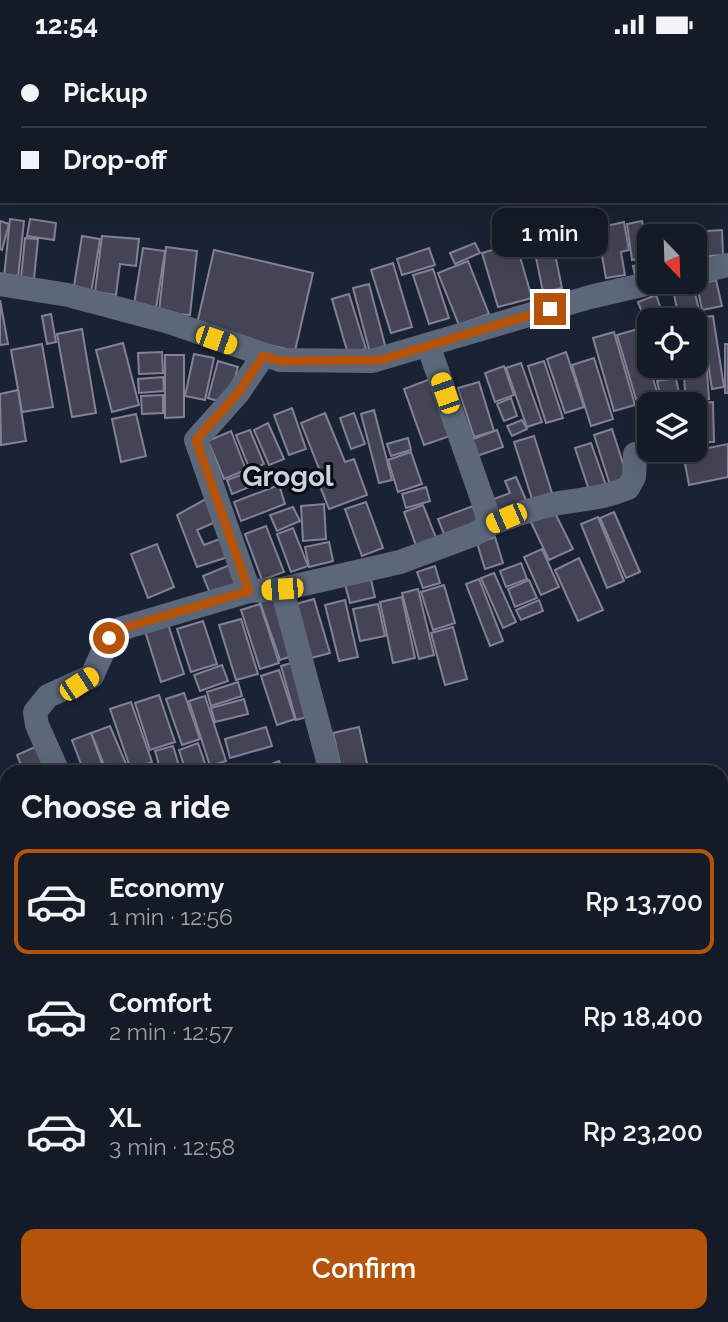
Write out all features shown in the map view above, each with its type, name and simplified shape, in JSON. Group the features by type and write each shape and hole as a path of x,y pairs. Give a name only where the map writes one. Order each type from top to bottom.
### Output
{"street":[{"path":"707,270 728,265"},
{"path":"0,284 68,295 169,322 280,361 372,361 590,297 637,286"},
{"path":"428,345 491,524"},
{"path":"249,591 196,440 238,393 263,356"},
{"path":"55,765 37,725 35,712 40,703 92,675 109,638 120,629 249,591 282,589 400,562 482,531 491,524 521,512 562,503 596,500 628,488 634,477 635,454"},
{"path":"282,589 329,765"}],"building":[{"path":"10,219 24,221 18,278 4,277"},
{"path":"30,219 56,223 54,240 27,236"},
{"path":"0,221 9,224 2,250 0,249"},
{"path":"642,221 642,224 637,224 637,259 632,260 627,224"},
{"path":"624,222 629,250 621,252 625,275 606,278 597,228"},
{"path":"722,230 723,255 707,256 707,231"},
{"path":"82,236 100,239 91,294 73,292"},
{"path":"102,236 139,239 136,266 120,264 116,295 95,292"},
{"path":"25,238 38,239 34,279 21,278"},
{"path":"475,243 480,253 455,264 450,253"},
{"path":"516,243 532,298 498,307 482,253"},
{"path":"553,244 562,288 543,292 534,248"},
{"path":"166,247 197,251 190,315 159,312"},
{"path":"143,248 165,251 155,315 133,311"},
{"path":"429,248 435,265 402,275 397,259"},
{"path":"214,250 313,273 295,351 196,328"},
{"path":"468,261 489,314 459,325 438,273"},
{"path":"393,263 412,327 391,333 371,270"},
{"path":"637,265 637,279 636,279 633,266"},
{"path":"433,269 449,318 429,324 413,275"},
{"path":"716,280 722,306 702,308 699,294 707,294 707,282"},
{"path":"369,284 386,349 370,353 353,288"},
{"path":"349,294 366,349 348,354 332,299"},
{"path":"674,294 695,294 699,308 677,308"},
{"path":"656,295 661,308 640,308 638,302"},
{"path":"0,300 8,344 0,345"},
{"path":"51,314 56,342 47,344 42,316"},
{"path":"707,316 713,316 724,387 712,389 707,356"},
{"path":"82,329 96,413 72,417 57,334"},
{"path":"637,329 637,378 653,378 657,392 637,392 636,399 617,335"},
{"path":"614,332 635,405 614,411 593,338"},
{"path":"123,343 139,405 112,412 96,350"},
{"path":"42,344 53,407 22,412 11,350"},
{"path":"725,344 728,344 728,393 725,393"},
{"path":"162,352 163,373 139,374 138,353"},
{"path":"566,352 584,407 565,413 547,359"},
{"path":"194,354 214,358 205,400 185,396"},
{"path":"165,355 184,355 184,417 165,418"},
{"path":"594,358 613,419 591,426 572,365"},
{"path":"218,361 238,367 227,404 208,398"},
{"path":"544,361 563,418 546,423 528,366"},
{"path":"521,363 542,422 527,427 506,368"},
{"path":"504,366 514,395 495,402 485,373"},
{"path":"707,371 709,399 707,392 685,392 684,378 707,378"},
{"path":"163,377 164,391 139,393 138,379"},
{"path":"433,378 453,435 424,445 404,389"},
{"path":"676,378 679,392 659,392 657,381"},
{"path":"479,382 494,431 474,437 458,388"},
{"path":"18,390 26,441 1,445 0,394"},
{"path":"163,395 163,413 142,414 141,396"},
{"path":"511,398 517,416 504,421 497,404"},
{"path":"707,402 713,402 714,442 707,442"},
{"path":"292,408 306,449 289,455 274,415"},
{"path":"374,410 392,480 379,483 361,414"},
{"path":"325,413 345,462 354,459 367,495 329,509 315,473 320,471 301,423"},
{"path":"354,413 365,444 351,449 340,418"},
{"path":"136,414 146,456 121,462 112,419"},
{"path":"522,420 527,429 512,436 507,426"},
{"path":"268,423 284,459 269,465 254,430"},
{"path":"612,429 630,485 612,491 594,435"},
{"path":"250,430 264,464 250,470 236,435"},
{"path":"497,430 503,447 474,457 468,441"},
{"path":"231,431 246,470 224,479 208,441"},
{"path":"534,436 552,493 532,499 514,442"},
{"path":"408,438 411,450 391,456 387,444"},
{"path":"591,443 608,491 591,496 575,448"},
{"path":"728,444 728,477 689,485 685,462 707,462 707,448"},
{"path":"411,452 422,484 398,492 388,460"},
{"path":"246,473 252,486 232,494 227,480"},
{"path":"516,477 526,500 496,513 491,500 510,493 505,481"},
{"path":"279,485 285,504 241,521 234,502"},
{"path":"426,487 430,501 406,508 402,494"},
{"path":"206,499 216,522 197,530 204,545 227,536 234,555 197,567 177,515"},
{"path":"366,502 383,548 362,556 345,509"},
{"path":"324,504 326,539 303,541 301,506"},
{"path":"423,505 438,543 418,551 404,512"},
{"path":"473,506 478,522 444,534 438,519"},
{"path":"293,507 300,521 277,531 270,515"},
{"path":"552,507 573,549 549,560 529,518"},
{"path":"614,512 640,572 626,578 600,518"},
{"path":"598,517 624,581 607,588 581,524"},
{"path":"266,526 284,572 262,580 245,534"},
{"path":"293,528 308,566 291,572 277,534"},
{"path":"495,537 503,563 485,569 477,543"},
{"path":"329,542 333,561 309,567 305,547"},
{"path":"157,544 174,587 148,598 131,554"},
{"path":"542,549 559,587 541,595 524,557"},
{"path":"579,558 603,610 578,621 555,570"},
{"path":"521,563 527,579 506,587 500,571"},
{"path":"232,564 240,584 211,596 203,576"},
{"path":"435,566 440,583 423,588 417,572"},
{"path":"369,571 375,597 350,603 343,577"},
{"path":"494,573 516,622 503,628 481,578"},
{"path":"479,579 503,641 490,646 466,584"},
{"path":"529,580 537,598 515,607 508,589"},
{"path":"444,585 455,623 433,630 421,592"},
{"path":"418,589 434,655 419,659 402,593"},
{"path":"276,597 295,655 280,660 260,602"},
{"path":"402,597 415,658 393,663 380,602"},
{"path":"314,599 330,653 307,659 292,605"},
{"path":"345,600 358,657 339,661 325,605"},
{"path":"539,600 543,611 521,620 516,610"},
{"path":"260,604 279,663 260,669 241,610"},
{"path":"378,604 385,636 360,641 353,609"},
{"path":"241,619 258,674 236,680 219,625"},
{"path":"203,621 217,664 191,672 177,629"},
{"path":"168,624 184,674 161,682 145,631"},
{"path":"453,627 467,679 445,685 431,633"},
{"path":"298,661 314,715 296,720 281,666"},
{"path":"222,665 228,681 200,691 194,675"},
{"path":"279,670 295,719 277,725 261,676"},
{"path":"238,682 242,696 211,706 207,692"},
{"path":"184,693 200,739 182,745 166,699"},
{"path":"159,695 175,742 150,750 135,703"},
{"path":"205,696 226,761 210,765 189,701"},
{"path":"244,699 248,714 215,722 211,708"},
{"path":"131,702 152,762 129,765 110,709"},
{"path":"110,726 126,765 104,765 91,733"},
{"path":"266,727 272,746 230,758 225,739"},
{"path":"359,727 367,765 340,765 333,733"},
{"path":"91,733 102,765 81,765 72,740"},
{"path":"198,743 206,765 184,765 179,750"},
{"path":"37,746 45,765 21,765 17,755"},
{"path":"173,746 179,765 159,765 155,751"}],"district":[{"name":"Grogol","path":"288,476"}],"route":[{"path":"109,638 120,629 249,591 196,440 238,393 263,356 280,361 381,360 550,309"}]}
